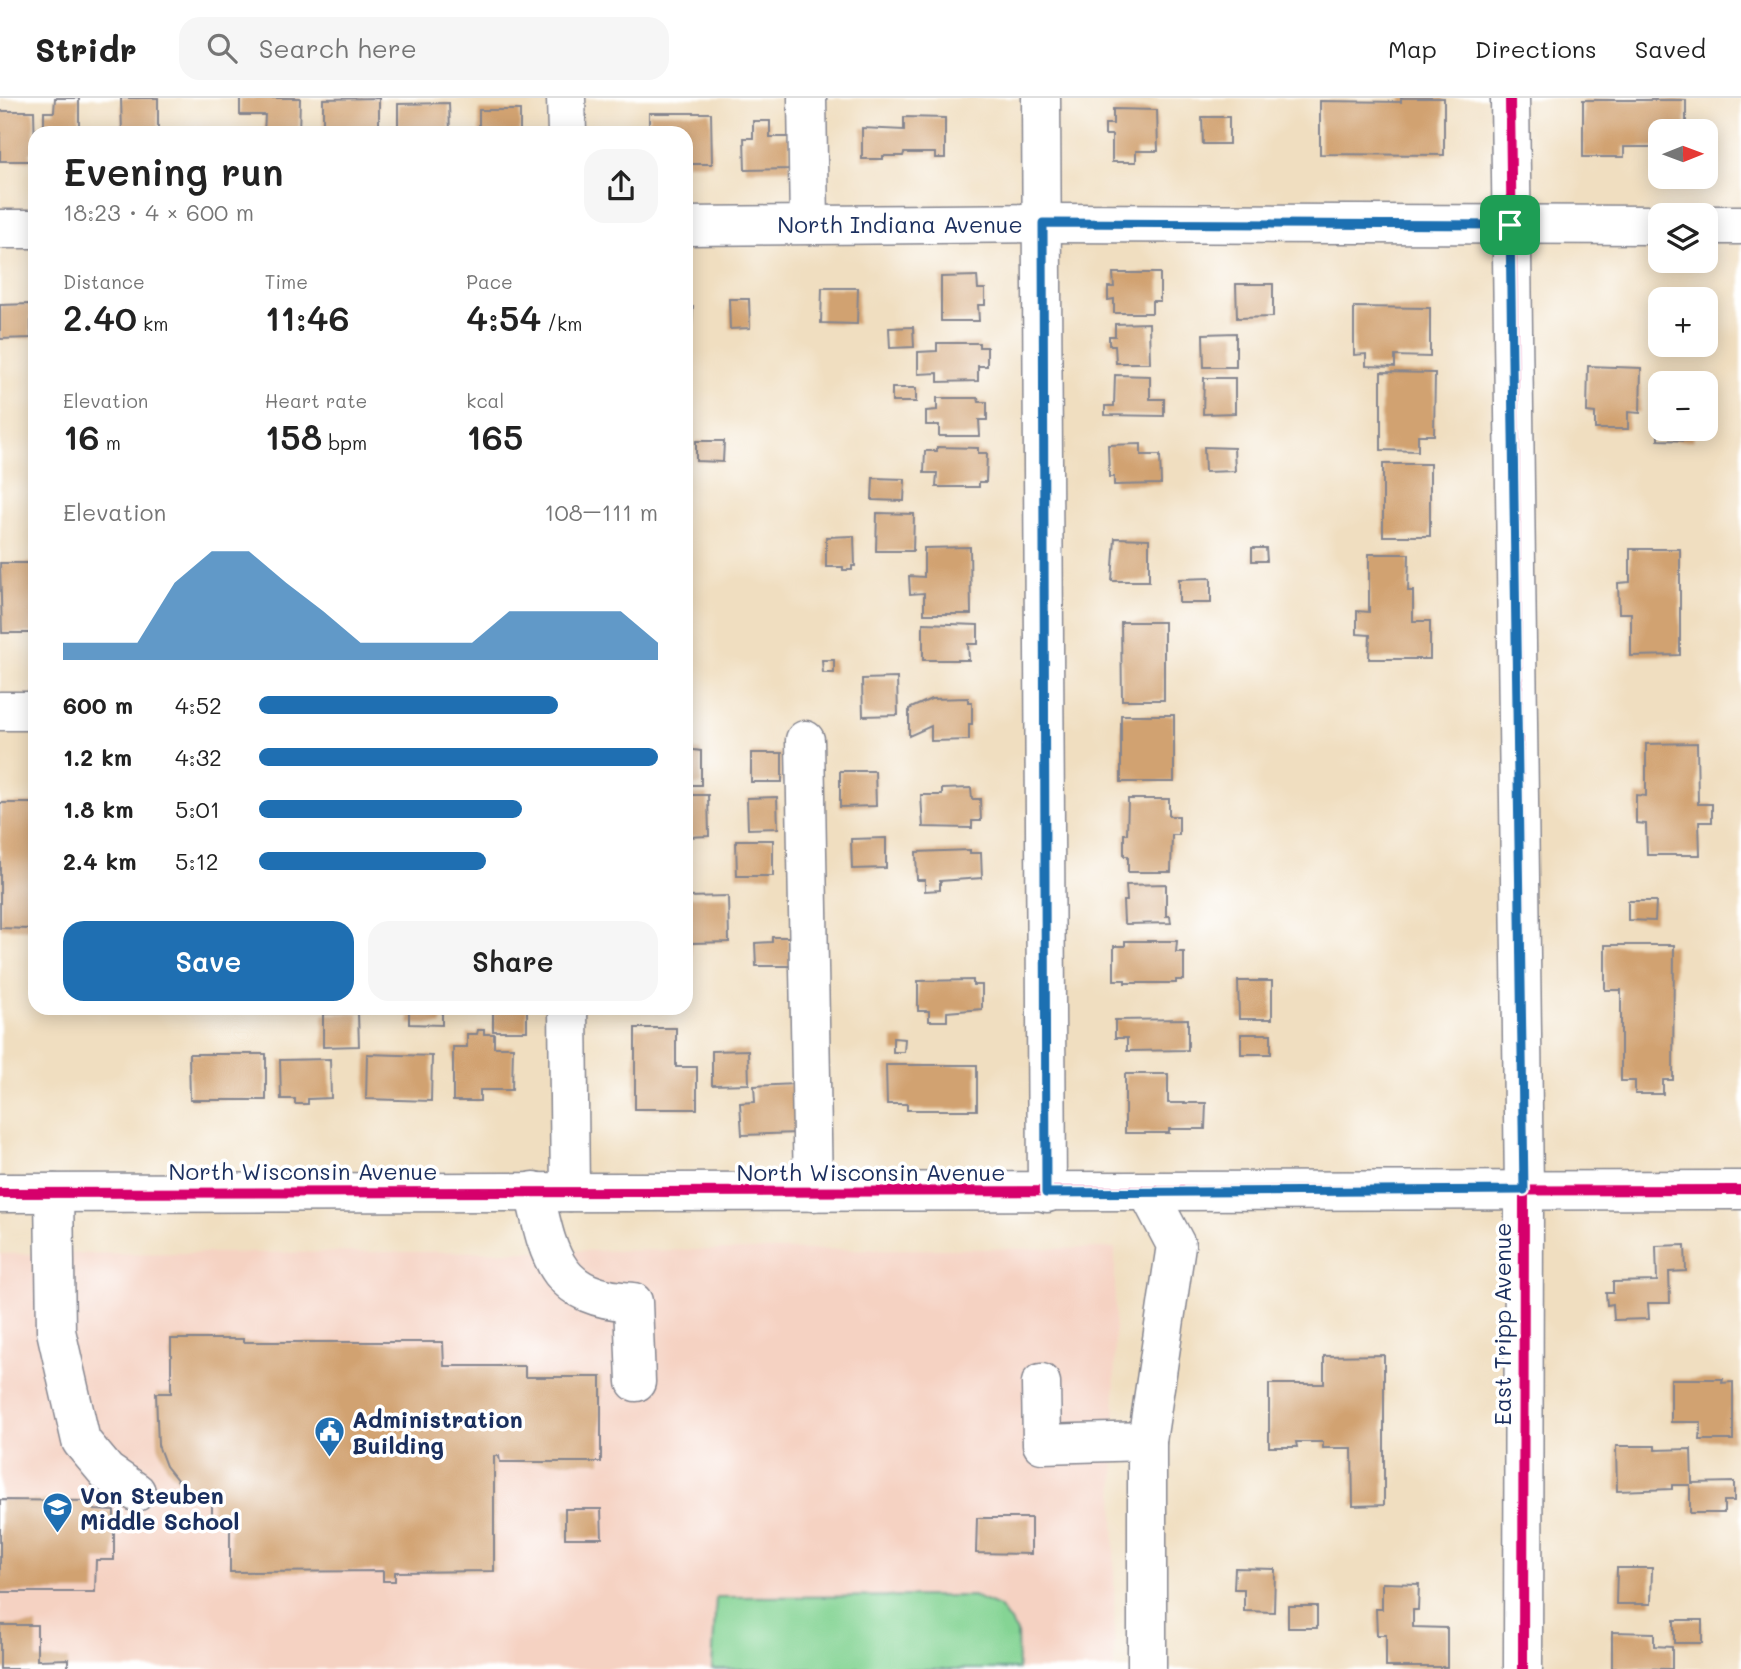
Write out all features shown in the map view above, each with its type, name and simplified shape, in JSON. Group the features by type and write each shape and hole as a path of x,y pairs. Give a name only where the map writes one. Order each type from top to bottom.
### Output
{"street":[{"path":"566,98 567,126"},
{"path":"807,98 809,225"},
{"path":"1041,98 1046,1193"},
{"name":"East Tripp Avenue","path":"1510,98 1524,1190 1523,1669"},
{"name":"North Indiana Avenue","path":"693,226 1043,223 1648,225"},
{"path":"1718,225 1741,225"},
{"path":"0,229 28,229"},
{"path":"0,711 28,711"},
{"path":"805,740 813,1192"},
{"path":"567,1015 547,1250 559,1269 580,1290 610,1301 633,1302 636,1382"},
{"name":"North Wisconsin Avenue","path":"0,1194 1741,1190"},
{"path":"1147,1669 1147,1441 1176,1245 1148,1192"},
{"path":"54,1193 56,1331 81,1441 107,1472 136,1492"},
{"path":"1041,1383 1042,1444 1147,1441"}],"shaded area":[{"path":"1115,1248 1114,1669 0,1669 0,1254"}],"green space":[{"path":"973,1596 999,1607 1017,1632 1018,1669 712,1669 716,1597"}],"building":[{"path":"55,98 79,98 79,126 44,126 44,112 54,112"},
{"path":"121,98 158,98 158,126 122,126"},
{"path":"240,98 300,98 299,126 264,126 265,115 240,115"},
{"path":"379,98 379,126 323,126 323,99"},
{"path":"1401,98 1444,98 1444,155 1320,154 1320,101 1401,102"},
{"path":"1583,100 1686,100 1686,119 1648,119 1648,147 1624,147 1624,157 1583,157"},
{"path":"449,103 450,126 398,126 398,104"},
{"path":"1113,109 1157,110 1158,151 1136,151 1136,162 1112,162 1112,135 1105,135 1105,124 1113,124"},
{"path":"479,110 520,110 520,126 479,126"},
{"path":"0,111 34,111 34,126 28,126 28,161 0,161"},
{"path":"649,113 711,113 712,164 693,164 693,126 649,126"},
{"path":"904,117 945,118 945,158 935,158 935,153 904,153 903,156 883,156 883,159 862,159 862,128 904,130"},
{"path":"1202,117 1229,117 1229,144 1203,144"},
{"path":"753,121 770,121 770,137 789,137 790,169 745,170 744,138 753,138"},
{"path":"1113,273 1160,273 1160,301 1152,301 1152,313 1114,313 1114,299 1108,300 1108,287 1114,287"},
{"path":"977,276 978,289 985,289 985,305 978,305 979,321 941,321 941,277"},
{"path":"1236,284 1273,284 1273,317 1237,318"},
{"path":"822,288 858,288 857,324 821,323"},
{"path":"729,299 749,299 750,328 730,329"},
{"path":"28,304 28,338 0,339 0,305"},
{"path":"1354,307 1430,308 1430,357 1395,356 1395,367 1366,366 1366,354 1354,355"},
{"path":"1149,323 1150,363 1116,363 1115,345 1109,345 1109,336 1115,336 1115,324"},
{"path":"913,327 914,347 890,348 889,328"},
{"path":"1236,333 1236,367 1204,367 1203,334"},
{"path":"937,343 979,343 979,347 987,347 987,366 978,366 978,381 938,382 938,373 918,374 918,352 937,351"},
{"path":"1588,366 1641,368 1640,413 1628,412 1628,429 1595,429 1595,413 1587,412"},
{"path":"1381,372 1435,373 1434,435 1418,435 1418,451 1381,450"},
{"path":"1115,375 1150,376 1150,399 1164,399 1164,416 1105,415 1105,406 1114,406"},
{"path":"1204,378 1235,378 1235,413 1203,414"},
{"path":"892,388 916,388 916,402 892,402"},
{"path":"937,398 978,398 979,402 987,402 987,420 979,420 980,436 939,436 939,425 926,425 926,411 937,410"},
{"path":"696,441 724,441 723,462 696,461"},
{"path":"1141,444 1141,455 1160,455 1161,484 1114,485 1114,477 1109,477 1108,445"},
{"path":"937,447 978,448 978,453 987,453 986,482 979,482 979,487 936,487 937,473 924,473 925,451 937,451"},
{"path":"1204,447 1234,448 1235,471 1205,472"},
{"path":"1383,464 1430,464 1430,536 1383,536"},
{"path":"873,478 905,479 904,501 872,500"},
{"path":"877,513 914,514 913,551 876,551"},
{"path":"854,536 855,566 852,566 852,570 826,567 826,537"},
{"path":"1115,538 1149,539 1149,581 1112,581"},
{"path":"970,547 971,614 924,614 924,593 910,594 909,576 924,577 924,548"},
{"path":"1252,548 1266,548 1267,561 1252,561"},
{"path":"1630,549 1680,549 1680,655 1631,656 1631,613 1619,613 1618,583 1630,582"},
{"path":"1369,554 1409,554 1408,591 1413,591 1413,621 1430,621 1430,659 1369,659 1370,635 1357,634 1357,611 1369,612"},
{"path":"0,563 28,563 28,633 2,633"},
{"path":"1211,578 1211,603 1179,603 1179,579"},
{"path":"1121,622 1164,622 1164,700 1122,700"},
{"path":"923,623 978,625 978,644 968,644 969,660 923,660"},
{"path":"822,660 834,660 834,673 823,673"},
{"path":"897,678 898,715 863,716 862,679"},
{"path":"968,698 968,702 972,702 969,740 931,741 931,726 909,736 909,709 931,699"},
{"path":"1121,715 1174,715 1174,782 1121,782"},
{"path":"1697,743 1698,804 1712,804 1712,822 1699,822 1700,855 1647,855 1646,824 1636,823 1636,795 1646,796 1646,744"},
{"path":"693,750 701,751 701,785 693,785"},
{"path":"751,753 782,753 782,782 751,782"},
{"path":"840,771 875,771 876,806 840,807"},
{"path":"971,788 972,799 980,799 981,821 972,821 972,828 923,827 921,795 942,795 942,789"},
{"path":"693,795 708,795 709,836 693,837"},
{"path":"777,797 778,828 748,829 747,798"},
{"path":"1128,799 1169,799 1169,816 1179,816 1179,835 1172,835 1171,872 1128,872 1128,856 1124,856 1124,834 1127,834"},
{"path":"0,803 28,803 28,929 0,928"},
{"path":"886,838 886,868 852,869 851,839"},
{"path":"736,840 773,840 773,876 737,876"},
{"path":"970,850 970,853 981,853 982,878 940,881 940,890 925,891 925,880 917,880 916,852"},
{"path":"1166,884 1166,916 1170,916 1171,923 1124,922 1123,901 1127,901 1126,885"},
{"path":"728,896 729,942 693,943 693,897"},
{"path":"1628,901 1656,901 1655,921 1628,920"},
{"path":"772,937 789,937 790,966 756,966 755,943 772,942"},
{"path":"1125,941 1177,941 1176,952 1184,952 1184,980 1176,980 1176,983 1125,983 1125,980 1114,980 1114,946 1125,946"},
{"path":"1605,945 1674,945 1673,1080 1663,1080 1663,1094 1635,1094 1635,1081 1621,1081 1621,990 1605,990"},
{"path":"973,980 973,985 982,985 982,1009 947,1012 947,1021 929,1021 929,1011 918,1011 918,981"},
{"path":"1238,981 1272,981 1272,1019 1239,1019"},
{"path":"323,1015 358,1015 359,1046 323,1047"},
{"path":"409,1015 442,1015 442,1025 409,1024"},
{"path":"493,1015 527,1015 527,1031 493,1031"},
{"path":"1188,1019 1188,1050 1127,1051 1127,1038 1115,1038 1115,1020"},
{"path":"635,1028 676,1028 676,1067 697,1067 697,1109 635,1109"},
{"path":"478,1030 484,1030 484,1034 494,1034 494,1047 513,1047 512,1090 480,1090 480,1101 453,1101 453,1047 467,1047 467,1034 477,1034"},
{"path":"1241,1034 1271,1034 1271,1054 1241,1054"},
{"path":"893,1038 905,1039 904,1052 893,1052"},
{"path":"748,1050 749,1084 712,1085 712,1051"},
{"path":"189,1054 266,1054 266,1100 190,1100"},
{"path":"367,1054 432,1056 431,1101 366,1099"},
{"path":"330,1059 331,1098 308,1099 308,1104 295,1104 295,1099 281,1099 280,1060"},
{"path":"886,1065 977,1065 977,1110 907,1110 907,1104 887,1104"},
{"path":"1125,1074 1168,1074 1168,1103 1206,1103 1205,1129 1169,1129 1169,1133 1125,1133"},
{"path":"795,1084 797,1133 742,1135 740,1103 755,1102 754,1086"},
{"path":"1685,1245 1686,1271 1669,1272 1670,1303 1648,1303 1649,1319 1614,1320 1613,1304 1607,1305 1606,1293 1613,1293 1613,1282 1657,1281 1656,1246"},
{"name":"Administration Building","path":"171,1339 243,1339 243,1342 443,1342 444,1366 525,1366 525,1377 601,1377 601,1462 500,1462 499,1456 494,1456 494,1571 395,1572 395,1581 383,1581 383,1571 230,1572 230,1518 212,1518 212,1500 194,1493 178,1481 166,1466 158,1445 156,1393 171,1393"},
{"path":"1384,1355 1384,1505 1353,1506 1352,1448 1323,1448 1323,1442 1296,1442 1297,1447 1269,1447 1269,1384 1324,1384 1324,1356"},
{"path":"1671,1379 1723,1379 1722,1383 1733,1382 1733,1440 1700,1440 1701,1422 1671,1422"},
{"path":"1616,1446 1655,1446 1655,1450 1691,1449 1692,1483 1734,1482 1734,1501 1724,1501 1724,1513 1690,1513 1690,1485 1672,1485 1672,1489 1617,1491"},
{"name":"Von Steuben Middle School","path":"0,1500 94,1501 94,1510 114,1511 114,1560 96,1560 95,1592 0,1592"},
{"path":"565,1509 601,1509 602,1538 565,1538"},
{"path":"977,1518 1031,1518 1031,1554 976,1553"},
{"path":"1235,1568 1275,1569 1274,1612 1244,1611 1244,1589 1234,1589"},
{"path":"1617,1568 1652,1568 1651,1604 1616,1604"},
{"path":"1382,1583 1419,1584 1418,1610 1413,1610 1413,1627 1447,1628 1447,1667 1386,1667 1386,1635 1377,1635 1376,1609 1382,1609"},
{"path":"1288,1606 1317,1606 1317,1628 1288,1628"},
{"path":"1674,1620 1702,1620 1702,1643 1674,1643"},
{"path":"0,1625 37,1625 37,1660 68,1659 68,1669 0,1669"},
{"path":"1612,1632 1654,1633 1654,1646 1672,1647 1672,1669 1612,1668"}],"cycle path":[{"path":"1510,98 1524,1190 1523,1669"},
{"path":"0,1193 1741,1190"}],"place":[{"name":"Administration Building","path":"329,1459"},
{"name":"Von Steuben Middle School","path":"57,1535"}],"route":[{"path":"1043,223 1510,225 1524,1190 1046,1193 1043,223"}]}
